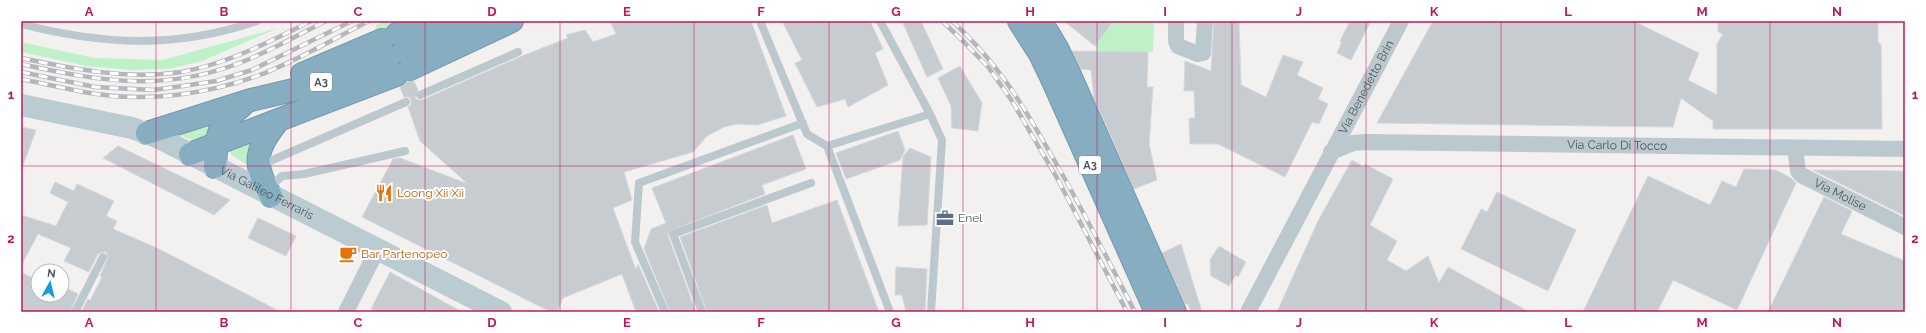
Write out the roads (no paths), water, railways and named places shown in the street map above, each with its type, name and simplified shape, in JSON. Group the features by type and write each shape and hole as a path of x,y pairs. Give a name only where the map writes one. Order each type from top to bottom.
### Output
{"highway":[{"name":"A3","path":"396,54 431,21"},
{"name":"A3","path":"147,133 251,100 302,88 396,54 477,21"},
{"name":"A3","path":"190,154 278,121 396,54 512,21"},
{"name":"A3","path":"1019,21 1040,54 1053,81 1156,312"},
{"name":"A3","path":"1041,21 1058,48 1175,312"},
{"name":"A3","path":"215,167 217,144 221,125 228,117 251,100"},
{"path":"270,193 258,166 261,145 278,121"}],"main road":[{"name":"Via Galileo Ferraris","path":"21,105 147,133 270,193 377,250 501,312"}],"street":[{"path":"1176,21 1176,41 1178,46 1198,54 1203,53 1205,48 1205,21"},
{"name":"Via Benedetto Brin","path":"1248,312 1401,21"},
{"name":"Via Carlo Di Tocco","path":"1331,152 1354,143 1366,142 1905,149"},
{"name":"Via Molise","path":"1795,148 1798,171 1801,175 1905,227"},
{"path":"346,312 377,250"}],"lane":[{"path":"21,24 86,38 154,41 188,39 212,35 257,21"},
{"path":"760,21 807,134 827,146 890,312"},
{"path":"880,21 930,114 942,140 931,312"},
{"path":"420,95 518,52"},
{"path":"258,166 406,102"},
{"path":"827,146 930,114"},
{"path":"664,312 636,242 639,183 803,123"},
{"path":"270,193 282,176 304,174 405,151"},
{"path":"702,312 673,234 811,183"},
{"path":"76,312 103,257"}],"railway":[{"path":"21,58 61,66 121,74 141,75 181,72 215,64 231,58 311,21"},
{"path":"21,64 79,76 135,81 162,81 190,77 218,70 247,60 326,21"},
{"path":"21,72 95,87 153,90 216,81 252,70 352,21"},
{"path":"21,79 96,94 116,96 157,97 198,92 218,88 257,76 300,57 369,21"},
{"path":"942,21 989,68 1012,101 1057,178 1127,312"},
{"path":"952,21 982,51 1006,82 1028,115 1072,191 1135,312"}],"place":[{"name":"Loong Xii Xii","path":"384,193"},
{"name":"Enel","path":"945,218"},
{"name":"Bar Partenopeo","path":"348,254"}]}
